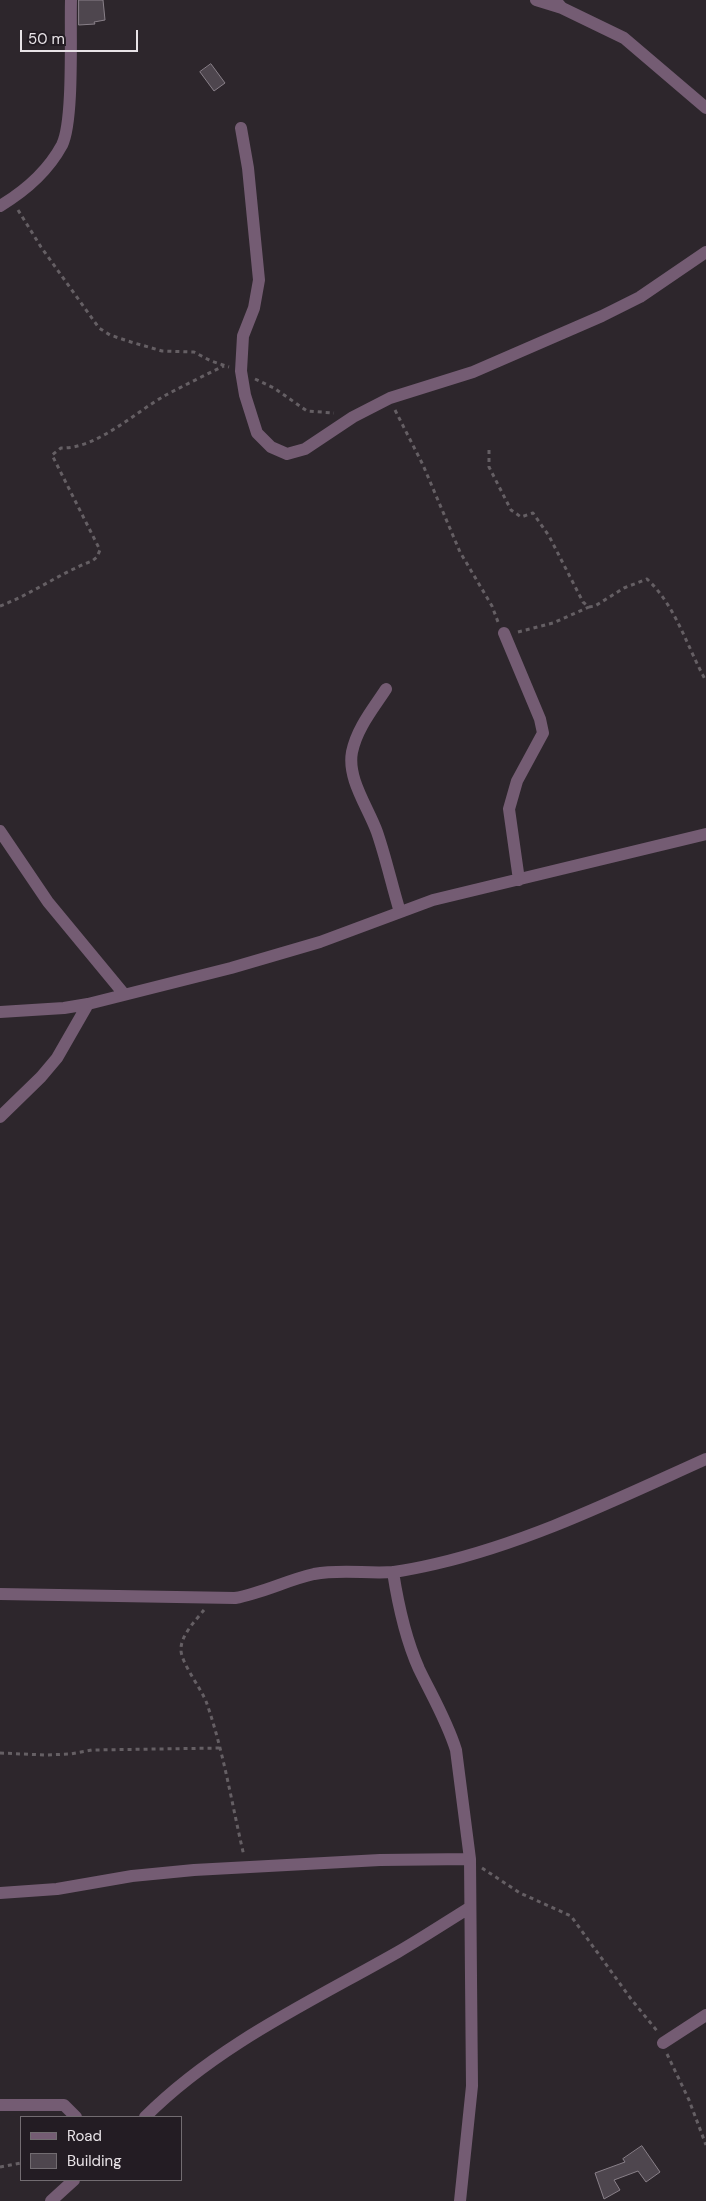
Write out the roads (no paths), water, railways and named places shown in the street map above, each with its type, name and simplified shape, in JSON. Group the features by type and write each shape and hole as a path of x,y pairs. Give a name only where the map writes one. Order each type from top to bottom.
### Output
{"street":[{"path":"6,202 36,180 62,144 66,129 69,87 71,0"},
{"path":"536,0 558,4 624,38 706,108"},
{"path":"241,128 248,168 259,280 254,308 243,336 241,371 253,424 257,433 271,448 287,454 295,454 319,442 353,418 390,398 473,372 602,316 640,297 706,252"},
{"path":"504,633 540,719 543,733 517,781 509,809 519,880"},
{"path":"386,689 362,724 355,740 352,754 352,769 376,831 400,912"},
{"path":"0,831 48,902 124,994"},
{"path":"0,1012 64,1008 88,1004 231,968 320,942 433,900 706,834"},
{"path":"0,1117 41,1077 57,1058 88,1004"},
{"path":"0,1594 235,1598 257,1594 316,1574 355,1570 393,1572 434,1564 518,1541 553,1528 706,1459"},
{"path":"393,1572 400,1608 415,1658 451,1733 456,1750 470,1859 472,2086 460,2201"},
{"path":"0,1893 57,1889 132,1876 380,1860 470,1859"},
{"path":"145,2116 200,2070 247,2036 398,1952 469,1908"},
{"path":"663,2043 706,2015"},
{"path":"0,2105 64,2105 75,2116"},
{"path":"51,2201 73,2181"}]}
